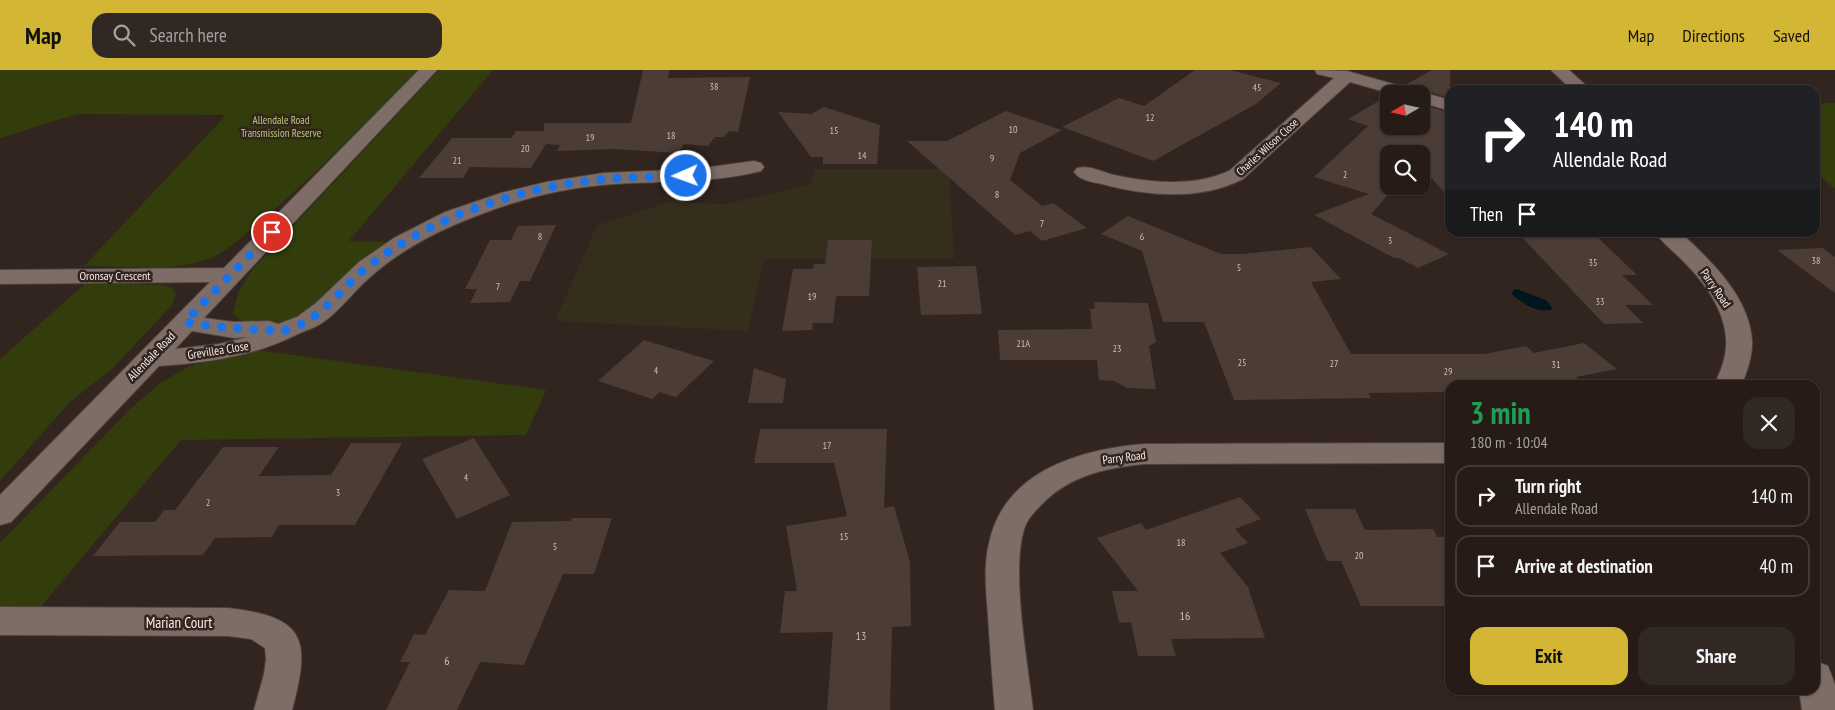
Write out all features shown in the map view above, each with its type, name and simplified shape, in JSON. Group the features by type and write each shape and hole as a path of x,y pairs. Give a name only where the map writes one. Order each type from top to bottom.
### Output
{"street":[{"name":"Allendale Road","path":"0,514 429,70"},
{"path":"1323,70 1380,85"},
{"path":"1559,70 1576,85"},
{"name":"Charles Wilson Close","path":"1084,172 1104,180 1133,184 1226,190 1236,176 1347,76"},
{"path":"1430,99 1445,104"},
{"name":"Grevillea Close","path":"150,358 190,355 237,348 268,340 323,311 358,275 398,246 425,230 480,207 519,195 605,179 704,175 754,168"},
{"name":"Parry Road","path":"1671,237 1698,263 1712,280 1733,313 1740,334 1740,354 1736,371 1731,380"},
{"name":"Oronsay Crescent","path":"0,278 230,275"},
{"name":"Grevillea Close","path":"185,322 234,330 271,329 283,331"},
{"name":"Parry Road","path":"1014,710 1004,599 1004,549 1009,527 1020,508 1036,491 1058,475 1085,463 1112,456 1144,454 1445,453"},
{"name":"Marian Court","path":"0,622 228,622 252,623 268,628 279,639 285,653 284,671 274,710"},
{"path":"1818,695 1821,710"}],"shaded area":[{"path":"814,169 949,169 954,259 764,259 748,331 555,321 597,225 685,197 692,203 726,204 811,184"}],"green space":[{"name":"Allendale Road Transmission Reserve","path":"0,70 418,70 296,191 231,246 213,257 192,264 146,268 84,266 226,115 77,114 0,138"},
{"path":"439,70 493,70 349,241 393,242 325,299 295,318 277,323 258,324 240,319 233,314 238,293 251,271"},
{"path":"1825,103 1835,103 1835,189 1820,176 1820,106"},
{"path":"86,283 163,285 173,288 176,295 172,305 114,367 70,402 0,481 0,359"},
{"path":"257,350 546,390 526,435 181,440 38,610 0,609 0,543 130,409 160,383 190,366"}],"water":[{"path":"1517,289 1546,300 1553,309 1537,309 1520,301 1512,294 1513,290"}],"building":[{"path":"643,70 669,70 668,78 750,77 738,132 729,131 724,137 715,137 708,146 684,144 678,153 615,149 557,151 560,145 546,144 531,168 470,167 463,178 419,178 452,138 511,138 516,131 544,131 544,123 631,123"},
{"path":"1195,70 1230,70 1281,83 1256,104 1153,161 1062,127 1119,98 1144,106"},
{"path":"1432,70 1450,70 1450,85 1445,85 1445,97 1430,92 1430,85 1405,85"},
{"path":"1380,100 1380,135 1430,135 1430,107 1445,111 1445,193 1430,177 1430,145 1380,145 1380,195 1388,195 1371,214 1449,254 1418,268 1399,258 1394,258 1314,215 1369,194 1314,177 1368,126 1348,119"},
{"path":"824,107 880,125 877,164 823,164 823,157 811,157 778,112 811,114"},
{"path":"1006,111 1062,130 1020,153 1010,180 1042,206 1053,203 1087,228 1042,241 1030,231 1015,235 907,141 947,141"},
{"path":"1128,216 1221,254 1242,254 1311,247 1341,279 1311,282 1351,354 1484,354 1526,346 1534,353 1584,343 1617,369 1576,377 1580,380 1445,380 1445,392 1368,393 1371,398 1234,400 1204,322 1163,322 1142,251 1101,234"},
{"path":"556,225 530,281 520,281 510,302 470,303 477,289 465,289 490,240 511,240 518,226"},
{"path":"1522,237 1597,237 1637,275 1622,275 1653,305 1625,305 1643,323 1604,324"},
{"path":"828,240 872,240 869,296 836,296 833,323 813,323 812,330 782,331 793,269 813,269 814,264 825,264"},
{"path":"1823,248 1835,257 1835,293 1777,250"},
{"path":"976,266 982,314 921,315 917,267"},
{"path":"1094,302 1148,303 1156,342 1149,346 1156,389 1127,388 1114,381 1099,380 1097,360 1000,360 998,330 1092,329 1090,309 1095,309"},
{"path":"644,340 714,361 676,397 660,392 652,399 598,381"},
{"path":"754,368 786,379 783,403 748,403"},
{"path":"760,429 887,429 884,508 894,506 910,562 911,626 892,627 890,710 827,710 833,632 780,633 785,591 797,591 786,526 847,516 834,463 754,463"},
{"path":"474,438 510,495 457,519 422,459"},
{"path":"351,443 402,443 355,525 279,525 272,537 215,538 203,555 93,556 120,522 155,522 164,510 175,510 223,447 279,447 259,476 331,475"},
{"path":"1240,497 1261,519 1235,529 1248,543 1220,553 1248,587 1265,638 1171,639 1176,656 1138,656 1131,622 1119,623 1112,591 1138,591 1097,538 1141,523 1146,530"},
{"path":"1305,509 1355,509 1365,530 1433,529 1437,537 1445,537 1445,606 1361,606 1341,561 1327,561"},
{"path":"572,518 612,518 594,574 563,574 524,665 480,662 457,710 386,710 410,662 400,662 414,634 425,635 449,590 485,591 512,522 571,521"}],"route":[{"path":"272,232 185,322 234,330 271,329 283,331 298,326 323,311 358,275 398,246 425,230 466,212 511,197 577,183 634,177 686,176"}]}
